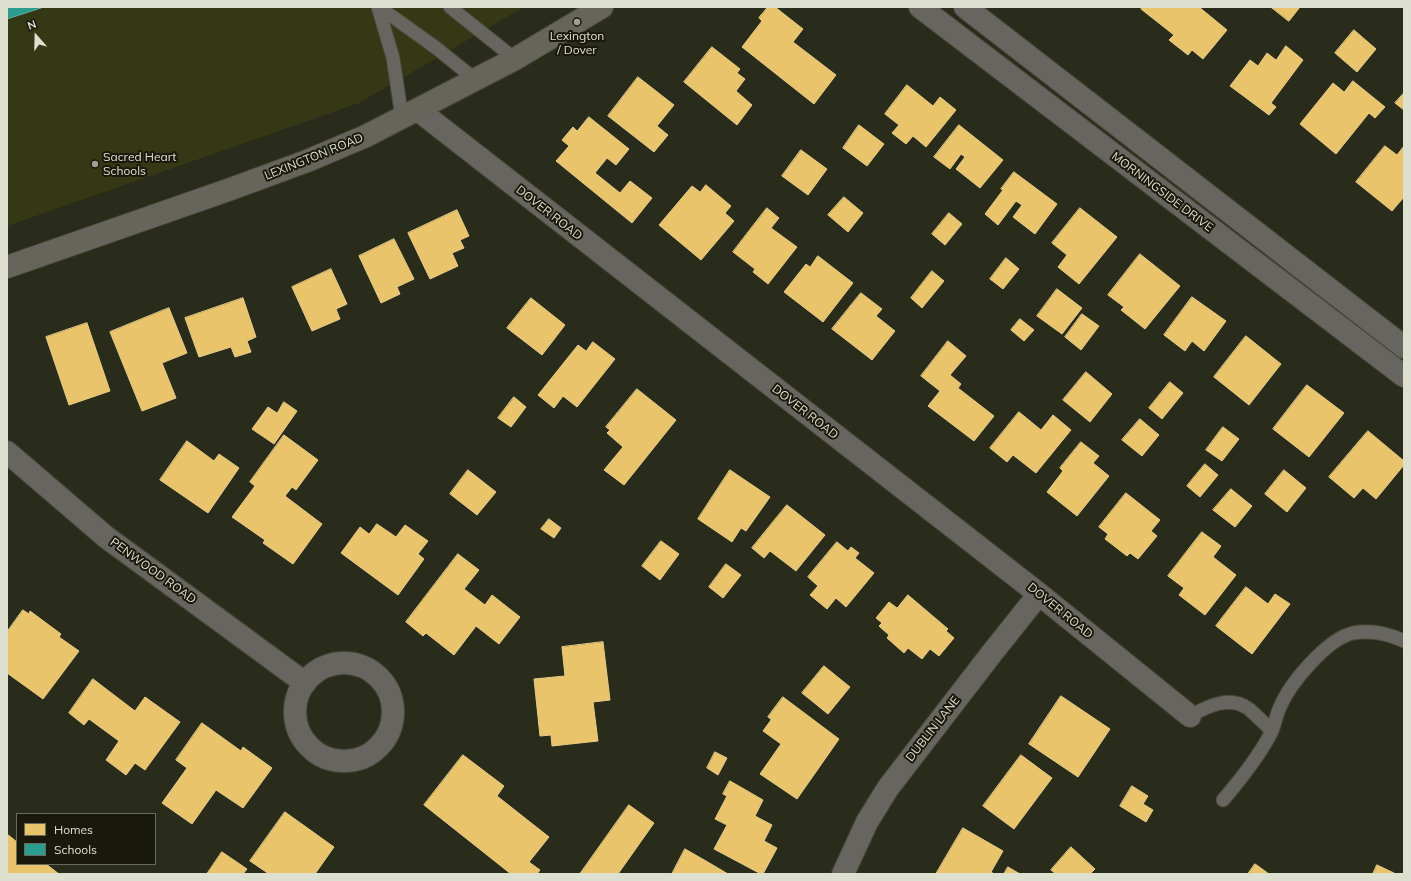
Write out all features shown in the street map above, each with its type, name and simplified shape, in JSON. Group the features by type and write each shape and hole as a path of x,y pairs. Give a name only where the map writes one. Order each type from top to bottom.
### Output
{"main road":[{"name":"LEXINGTON ROAD","path":"7,267 228,190 307,161 366,136 516,59 602,7"}],"street":[{"name":"MORNINGSIDE DRIVE","path":"920,7 1404,376"},
{"name":"MORNINGSIDE DRIVE","path":"965,7 1404,346"},
{"name":"DOVER ROAD","path":"410,114 1039,594 1190,716"},
{"name":"PENWOOD ROAD","path":"7,452 106,537 305,683"},
{"name":"DUBLIN LANE","path":"843,874 867,822 888,788 1039,594"},
{"path":"348,664 363,667 377,675 387,688 393,703 393,720 388,735 378,748 364,757 349,761 333,760 318,754 306,743 298,729 295,713 298,698 305,683 317,672 331,665 348,664"}],"lane":[{"path":"378,7 434,47 476,80"},
{"path":"378,7 410,114"},
{"path":"450,7 516,59"},
{"path":"1223,800 1250,768 1272,731 1279,708 1288,692 1320,653 1339,639 1352,633 1363,632 1393,636 1404,641"},
{"path":"1190,716 1206,707 1218,703 1239,704 1248,709 1272,731"}],"shaded area":[{"name":"Sacred Heart Schools","path":"7,7 524,7 359,103 7,226"}],"building: Homes":[{"path":"768,7 775,7 803,29 793,42 836,75 814,104 742,47 762,21 759,18"},
{"path":"1143,7 1199,7 1227,30 1203,59 1192,50 1188,55 1169,40 1174,35 1141,9"},
{"path":"1271,7 1300,7 1289,21"},
{"path":"1354,30 1376,49 1357,72 1335,53"},
{"path":"1286,46 1303,60 1271,103 1276,107 1269,115 1230,86 1250,60 1258,66 1267,53 1276,60"},
{"path":"712,47 740,69 737,73 745,79 736,91 752,105 737,125 684,82"},
{"path":"638,77 674,105 657,126 668,135 654,152 608,116"},
{"path":"1353,81 1385,107 1375,118 1369,113 1336,154 1300,124 1333,83 1344,92"},
{"path":"907,85 933,106 940,97 956,110 926,147 913,136 906,144 892,133 899,125 885,114"},
{"path":"1404,93 1404,110 1395,103"},
{"path":"589,117 629,149 616,165 607,158 595,173 620,193 630,181 652,198 632,223 556,161 569,146 562,140 573,127 577,131"},
{"path":"859,125 884,144 867,166 843,148"},
{"path":"959,125 1003,160 980,188 956,169 965,157 961,154 950,169 934,157"},
{"path":"1385,146 1397,155 1404,146 1404,197 1392,211 1356,182"},
{"path":"801,150 827,169 808,195 782,176"},
{"path":"1014,172 1057,204 1035,234 1013,217 1022,205 1016,201 998,225 985,214"},
{"path":"706,185 731,206 725,213 734,221 701,260 659,225 692,186 700,192"},
{"path":"844,197 863,213 848,232 828,215"},
{"path":"767,208 779,218 771,228 797,247 768,284 753,272 755,269 733,252"},
{"path":"1080,208 1117,237 1079,284 1058,267 1067,255 1052,243"},
{"path":"457,210 469,236 460,240 464,248 452,253 458,266 430,279 408,233"},
{"path":"949,213 962,224 945,245 932,234"},
{"path":"394,239 414,279 397,287 400,294 381,303 359,256"},
{"path":"1140,254 1180,286 1145,329 1121,310 1124,307 1108,295"},
{"path":"818,256 853,283 823,322 784,292 806,264 810,267"},
{"path":"1006,258 1019,269 1003,289 990,279"},
{"path":"331,269 347,304 336,309 340,319 312,331 292,287"},
{"path":"932,271 944,281 922,308 911,298"},
{"path":"1057,289 1082,308 1062,334 1037,316"},
{"path":"861,293 882,309 876,316 895,331 872,360 832,329"},
{"path":"1192,297 1226,321 1204,351 1192,341 1185,351 1164,335"},
{"path":"243,298 256,337 247,341 251,352 235,357 231,347 199,357 185,318"},
{"path":"531,298 565,325 542,355 507,328"},
{"path":"169,308 187,353 162,363 176,398 142,411 110,332"},
{"path":"1082,314 1099,326 1081,350 1065,337"},
{"path":"1020,319 1034,330 1024,341 1011,330"},
{"path":"87,323 110,391 69,405 46,337"},
{"path":"1246,336 1281,364 1249,405 1214,377"},
{"path":"948,341 966,356 950,375 961,384 958,388 994,416 974,441 928,406 940,391 921,376"},
{"path":"593,342 615,359 577,407 563,396 554,408 538,395 578,345 586,351"},
{"path":"1086,372 1112,394 1090,422 1063,400"},
{"path":"1170,382 1183,393 1162,419 1149,408"},
{"path":"1307,385 1344,413 1309,457 1273,429"},
{"path":"637,389 676,420 624,485 604,470 623,447 607,433 610,430 606,427"},
{"path":"514,397 526,407 511,427 498,418"},
{"path":"284,402 297,411 274,444 252,429 268,407 277,413"},
{"path":"1019,412 1041,430 1053,415 1071,430 1036,473 1013,455 1007,462 990,448"},
{"path":"1140,419 1159,435 1142,456 1122,440"},
{"path":"1223,427 1239,439 1222,461 1206,450"},
{"path":"1368,431 1404,461 1404,465 1376,499 1363,488 1354,498 1329,477"},
{"path":"284,435 318,460 296,490 292,487 285,496 322,524 293,564 263,543 265,540 232,517 255,486 250,482"},
{"path":"187,441 214,461 219,454 239,468 208,513 160,480"},
{"path":"1081,442 1099,456 1093,463 1109,476 1077,516 1047,492 1063,471 1060,468"},
{"path":"1205,464 1218,475 1200,497 1187,486"},
{"path":"468,470 496,492 477,515 450,494"},
{"path":"730,470 770,497 746,531 741,528 732,542 698,519"},
{"path":"1284,470 1306,488 1287,512 1265,494"},
{"path":"1231,489 1252,506 1235,527 1213,510"},
{"path":"1126,493 1160,520 1151,531 1157,536 1138,559 1130,553 1127,556 1105,539 1108,534 1099,527"},
{"path":"787,505 825,535 796,571 770,551 764,558 752,548"},
{"path":"549,519 561,528 554,538 541,529"},
{"path":"377,524 396,537 405,525 428,541 418,554 424,559 398,595 341,553 360,527 369,534"},
{"path":"1202,532 1221,546 1213,557 1236,575 1205,615 1179,595 1184,588 1168,576"},
{"path":"661,541 679,554 660,580 642,566"},
{"path":"837,542 848,551 851,547 859,553 855,558 874,573 846,607 836,598 827,609 810,595 818,586 808,577"},
{"path":"458,554 479,570 464,589 485,605 492,595 520,617 499,644 476,626 454,655 426,633 423,636 406,622"},
{"path":"726,564 741,575 723,598 709,587"},
{"path":"1246,587 1268,604 1275,594 1290,604 1252,654 1216,626"},
{"path":"908,595 948,629 946,631 954,638 939,656 930,649 922,659 908,648 904,653 887,638 889,635 879,626 882,623 876,618 889,602 897,608"},
{"path":"23,610 29,614 30,611 61,634 59,637 79,651 43,699 7,673 7,632"},
{"path":"603,642 610,700 593,702 598,741 552,746 551,735 540,736 534,679 565,676 562,647"},
{"path":"824,666 850,687 828,714 802,693"},
{"path":"93,679 135,711 145,697 180,722 145,770 135,763 126,775 106,760 119,741 89,719 84,725 69,713"},
{"path":"1061,696 1110,729 1078,777 1029,744"},
{"path":"783,697 839,739 797,799 760,774 781,744 763,731 771,720 768,717"},
{"path":"202,723 241,751 243,747 272,768 243,808 216,790 192,824 162,803 187,768 176,760"},
{"path":"715,752 727,758 718,775 707,768"},
{"path":"463,755 504,786 497,796 549,837 529,862 540,870 537,874 511,874 424,805"},
{"path":"1021,755 1052,778 1014,829 983,806"},
{"path":"730,781 763,800 755,816 772,825 764,841 777,848 763,874 714,849 727,825 715,819 727,796 723,794"},
{"path":"1132,786 1148,796 1143,804 1153,810 1146,822 1120,806"},
{"path":"629,805 654,823 618,874 580,874"},
{"path":"285,812 334,847 315,874 269,874 250,861"},
{"path":"963,828 1003,851 991,872 994,874 936,874"},
{"path":"7,834 16,841 16,865 47,865 59,874 7,874"},
{"path":"1071,847 1095,869 1090,874 1056,874 1051,870"},
{"path":"685,849 706,861 728,874 672,874"},
{"path":"222,852 247,869 243,874 207,874"},
{"path":"1255,864 1258,866 1269,874 1248,874"},
{"path":"1377,865 1394,873 1373,874"},
{"path":"1008,867 1020,874 1004,874"}],"building: Schools":[{"path":"7,7 44,7 7,19"}],"place":[{"name":"Lexington / Dover","path":"577,22"},
{"name":"Sacred Heart Schools","path":"95,164"}]}
